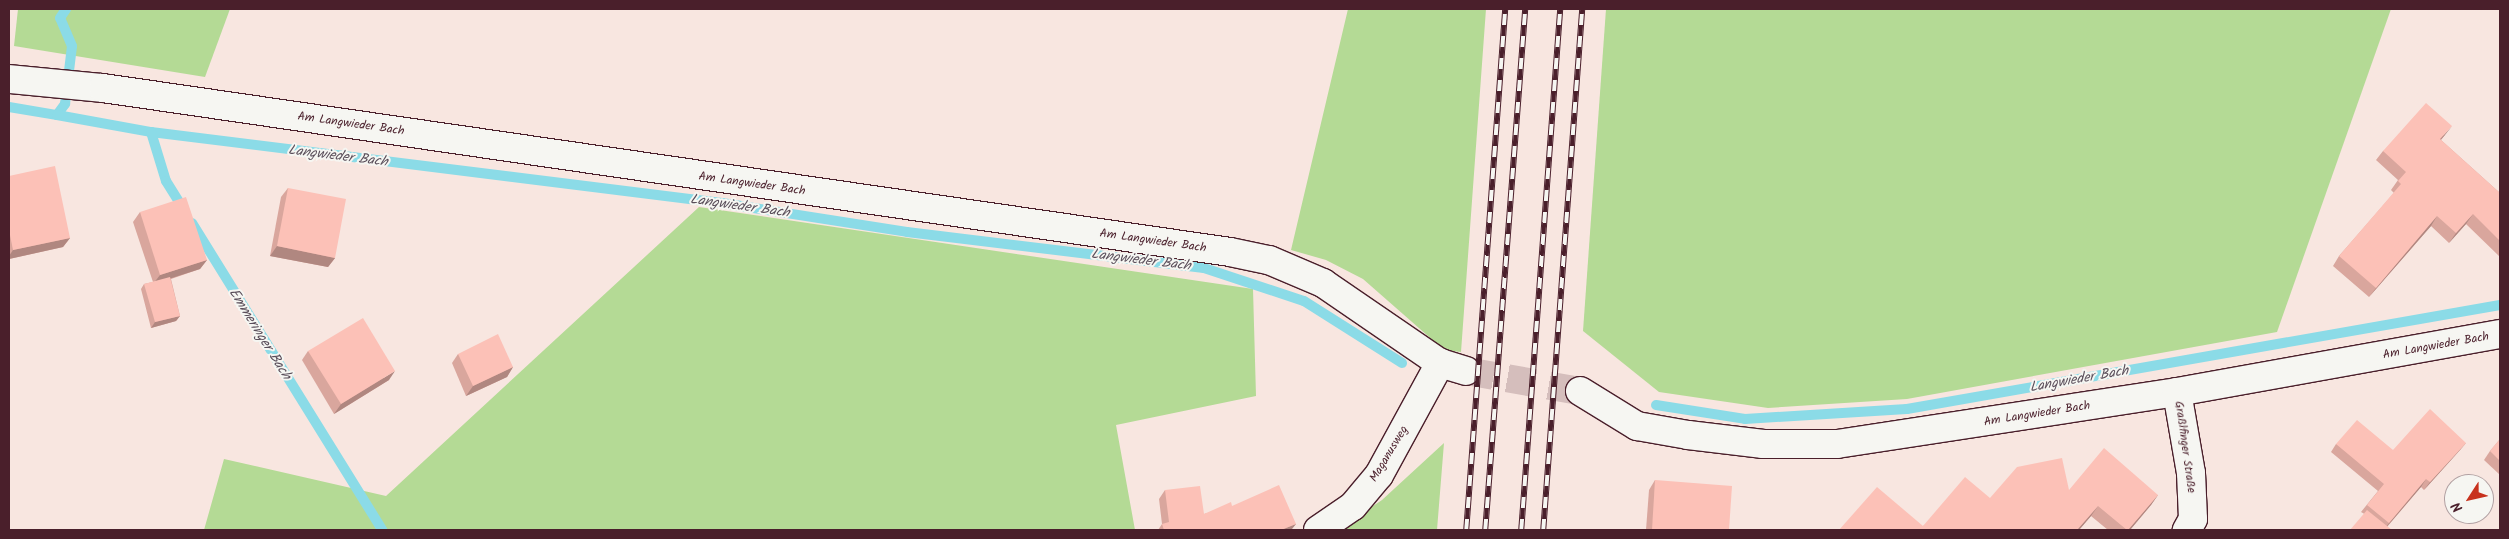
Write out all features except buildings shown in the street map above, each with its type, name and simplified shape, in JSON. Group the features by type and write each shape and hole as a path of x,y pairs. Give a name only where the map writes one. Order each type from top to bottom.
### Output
{"street":[{"name":"Am Langwieder Bach","path":"9,79 83,85 1230,252 1269,260 1323,283 1440,362 1466,371"},
{"name":"Am Langwieder Bach","path":"1580,391 1637,426 1688,435 1763,444 1837,444 2177,392 2500,334"},
{"name":"Maganusweg","path":"1318,530 1353,506 1379,475 1440,362"},
{"name":"Graßlfinger Straße","path":"2177,392 2191,473 2193,519 2187,530"}],"green space":[{"path":"18,9 230,9 205,77 14,46"},
{"path":"1348,9 1486,9 1461,352 1444,350 1363,279 1326,260 1291,250"},
{"path":"1606,9 2391,9 2277,332 1907,399 1768,408 1659,392 1583,331"},
{"path":"699,207 1253,289 1256,396 1116,425 1135,530 204,530 224,459 386,496"},
{"path":"1444,443 1437,530 1337,530 1382,500"}],"waterway":[{"name":"Langwieder Bach","path":"9,107 57,115 65,104 72,46 60,18 66,9"},
{"name":"Langwieder Bach","path":"57,115 151,132 722,203 907,232 1204,268 1304,301 1402,363"},
{"name":"Emmeringer Bach","path":"151,132 166,181 184,210"},
{"name":"Emmeringer Bach","path":"192,223 382,530"},
{"name":"Langwieder Bach","path":"1656,405 1745,419 1907,409 2500,305"}],"tunnel":[{"path":"1466,371 1580,391"}],"railway":[{"path":"1466,530 1505,9"},
{"path":"1485,530 1525,9"},
{"path":"1521,530 1560,9"},
{"path":"1543,530 1582,9"}]}
